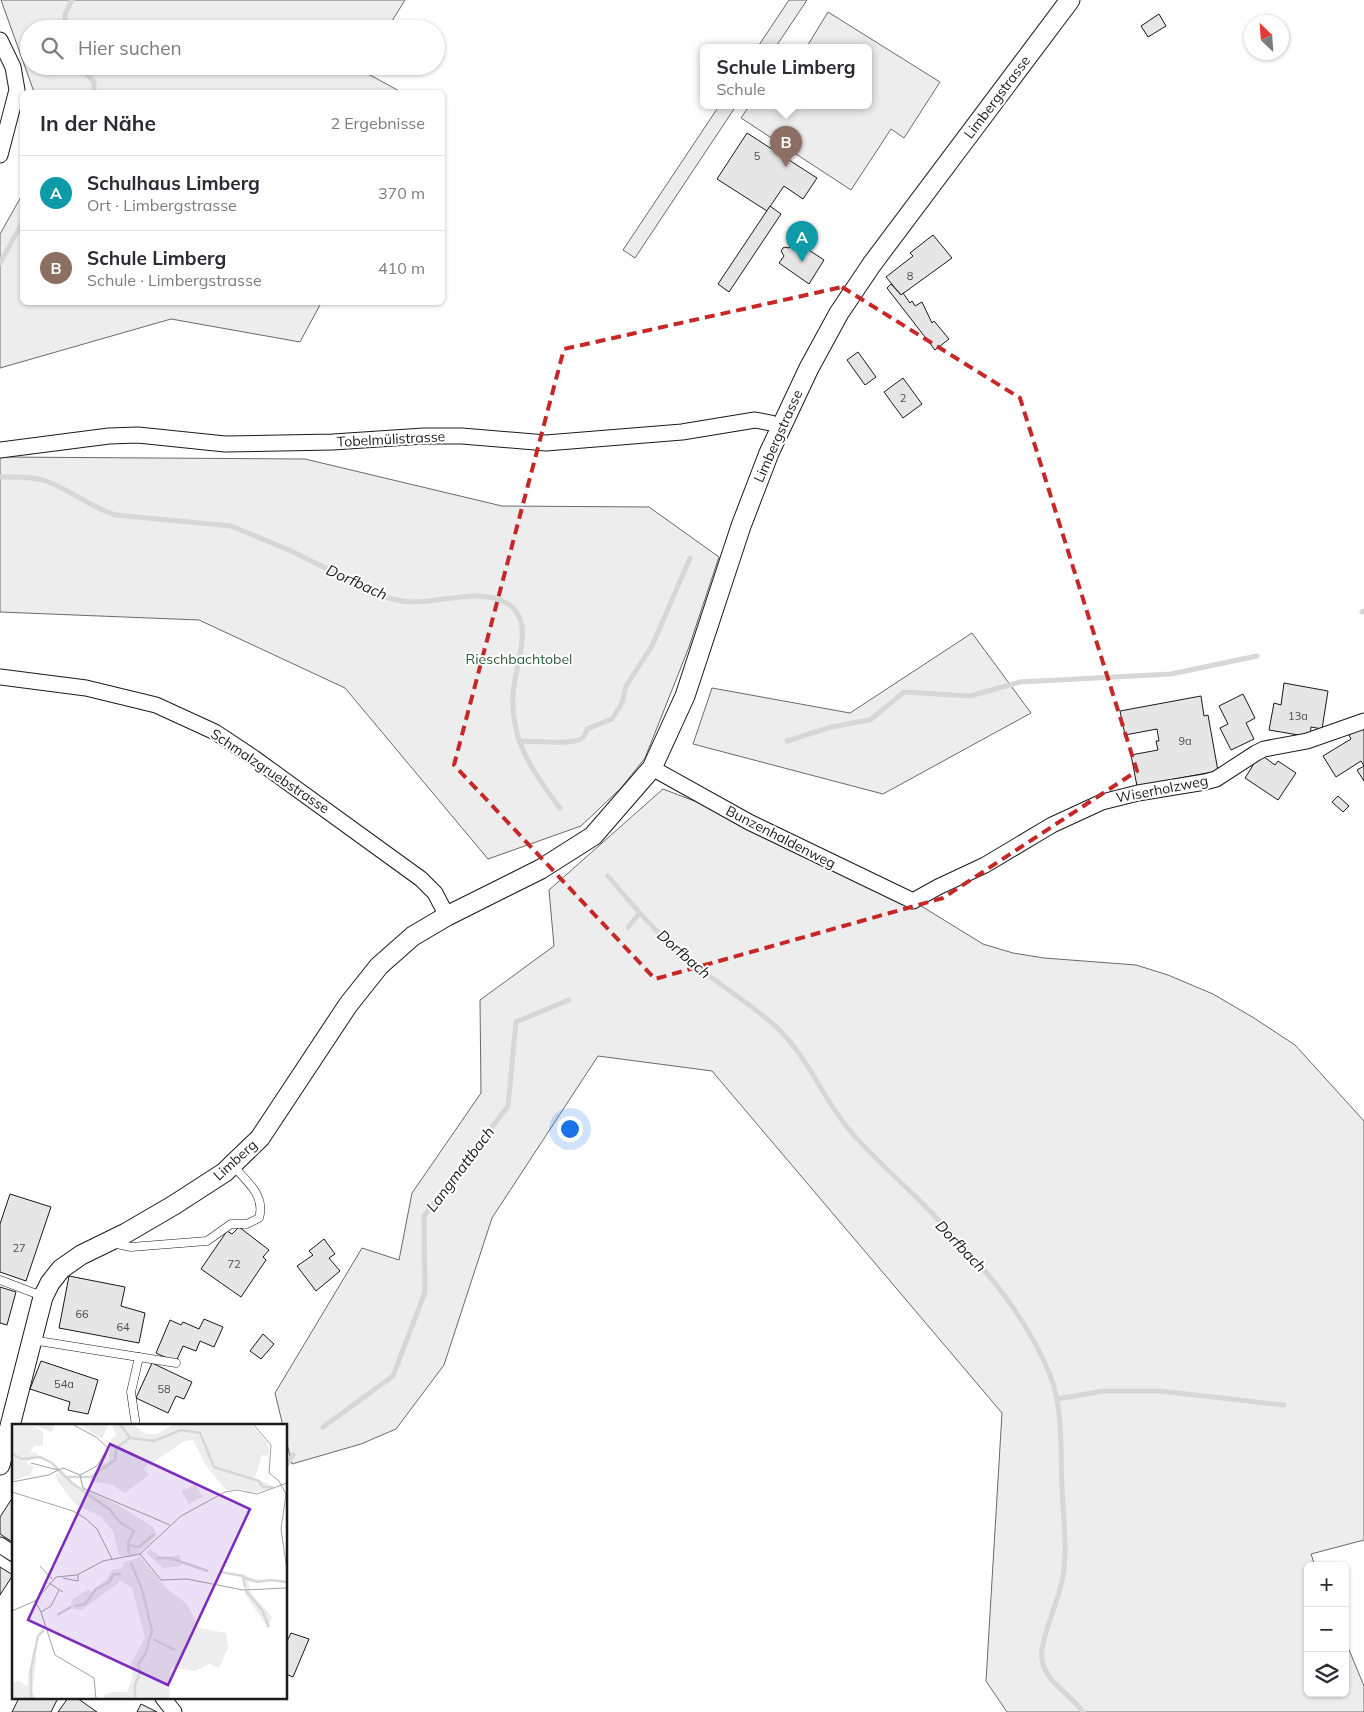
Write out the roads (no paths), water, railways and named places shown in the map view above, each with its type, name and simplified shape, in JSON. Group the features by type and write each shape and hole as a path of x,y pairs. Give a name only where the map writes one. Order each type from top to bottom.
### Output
{"street":[{"name":"Limbergstrasse","path":"524,878 592,836 652,768 685,696 741,526 768,453 809,368 839,313 872,264 1070,0"},
{"path":"0,40 13,67 17,90 0,154"},
{"name":"Tobelmülistrasse","path":"0,450 110,436 138,435 225,444 333,442 424,436 462,436 546,443 682,432 755,420 780,427"},
{"name":"Schmalzgruebstrasse","path":"0,677 86,688 156,705 215,732 422,879 435,893 447,916"},
{"name":"Wiserholzweg","path":"913,901 985,865 1052,825 1102,802 1138,792 1205,782 1216,778 1256,753 1307,740 1364,721"},
{"name":"Bunzenhaldenweg","path":"652,768 750,822 913,901"},
{"name":"Limberg","path":"0,1465 43,1297 50,1283 61,1269 81,1255 174,1205 225,1172 260,1138 348,1005 379,966 413,936 447,916 524,878"},
{"path":"0,1545 12,1553"},
{"path":"165,1700 174,1712"}],"lane":[{"path":"108,1242 131,1247 207,1241 230,1224 247,1224 259,1218 262,1208 258,1195 232,1166"},
{"path":"0,1280 43,1297"},
{"path":"32,1340 176,1363"},
{"path":"136,1424 132,1392 139,1357"}],"waterway":[{"path":"65,20 65,14 72,0"},
{"path":"87,75 94,82 94,90"},
{"path":"0,263 20,227"},
{"name":"Dorfbach","path":"0,477 41,479 116,515 231,526 289,550 384,597 402,601 424,602 476,596 497,599 510,605 518,614 522,625 521,649 513,695 515,724 527,758 560,808"},
{"path":"520,741 576,741 583,737 587,729 612,719 622,703 626,686 652,646 690,558"},
{"path":"787,741 831,727 870,720 904,692 970,696 1020,682 1171,674 1257,656"},
{"name":"Dorfbach","path":"608,876 666,940 699,968 761,1014 785,1036 796,1049 851,1132 977,1261 1011,1304 1039,1350 1050,1375 1058,1402 1065,1536 1065,1561 1061,1585 1043,1643 1042,1660 1048,1675 1083,1712"},
{"name":"Langmattbach","path":"628,927 639,914"},
{"name":"Langmattbach","path":"323,1427 393,1376 425,1292 424,1216 508,1106 516,1022 569,1000"},
{"path":"1057,1399 1103,1391 1160,1391 1284,1405"},
{"name":"Langmattbach","path":"288,1463 293,1455"}],"place":[{"name":"Schule Limberg","path":"786,167"},
{"name":"Schulhaus Limberg","path":"802,262"}],"park label":[{"name":"Rieschbachtobel","path":"519,659"}]}
